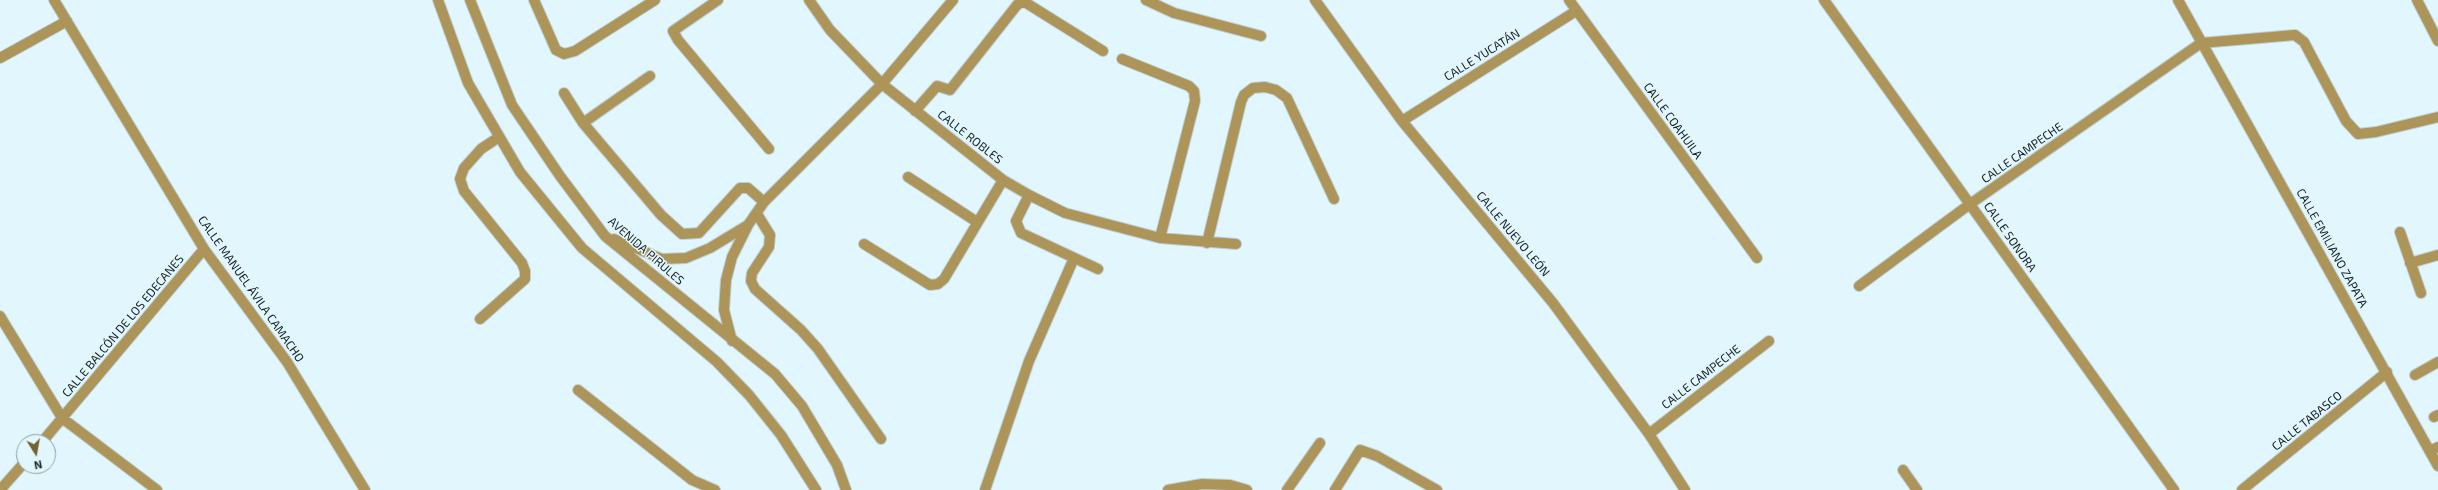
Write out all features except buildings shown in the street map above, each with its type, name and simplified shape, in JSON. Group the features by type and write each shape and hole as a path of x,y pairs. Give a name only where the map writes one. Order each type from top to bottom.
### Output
{"street":[{"name":"CALLE MANUEL ÁVILA CAMACHO","path":"54,0 204,250 287,362 365,490"},
{"path":"438,0 468,83 498,137 520,172 582,248 717,362 749,395 781,435 816,490"},
{"name":"AVENIDA PIRULES","path":"470,0 512,105 560,176 605,236 732,342 775,374 802,406 837,465 846,490"},
{"path":"534,0 556,50 564,54 575,51 655,0"},
{"path":"718,0 673,30 678,40 769,149"},
{"name":"CALLE ROBLES","path":"809,0 830,30 882,84 1003,180 1029,195 1065,213 1160,238 1207,243 1236,244"},
{"path":"732,342 724,310 726,280 732,257 748,225 764,202 882,84 953,0"},
{"path":"1146,0 1174,13 1261,36"},
{"name":"CALLE NUEVO LEÓN","path":"1315,0 1402,121 1553,303 1650,434 1684,490"},
{"name":"CALLE COAHUILA","path":"1568,0 1757,258"},
{"name":"CALLE SONORA","path":"1824,0 2174,490"},
{"name":"CALLE EMILIANO ZAPATA","path":"2178,0 2387,372 2434,449 2438,466"},
{"path":"2417,0 2438,41"},
{"path":"915,111 936,86 950,90 1017,5 1023,1 1103,51"},
{"name":"CALLE YUCATÁN","path":"1402,121 1576,11"},
{"path":"0,58 67,21"},
{"path":"2202,43 2295,35 2304,42 2346,121 2358,134 2376,132 2438,117"},
{"name":"CALLE CAMPECHE","path":"1859,286 1970,204 2202,43"},
{"path":"1122,59 1189,86 1194,91 1195,101 1160,238"},
{"path":"583,123 650,76"},
{"path":"1207,243 1241,102 1244,94 1253,88 1265,87 1276,90 1287,98 1334,199"},
{"path":"564,93 583,123 661,216 682,234 699,233 740,188 748,188 764,202"},
{"path":"480,319 525,279 526,271 522,263 464,191 460,179 464,168 481,149 498,137"},
{"path":"908,177 977,222"},
{"path":"864,244 930,285 938,284 944,279 1003,180"},
{"path":"1029,195 1016,221 1021,233 1098,269"},
{"path":"757,214 770,235 769,247 752,273 751,281 755,289 801,330 818,349 881,439"},
{"path":"605,236 662,259 686,258 710,248 748,225"},
{"path":"2400,232 2421,293"},
{"name":"CALLE BALCÓN DE LOS EDECANES","path":"49,434 204,250"},
{"path":"2410,263 2438,255"},
{"path":"985,490 1029,361 1074,258"},
{"path":"0,316 62,418 157,490"},
{"name":"CALLE CAMPECHE","path":"1650,434 1769,341"},
{"path":"2414,375 2438,362"},
{"name":"CALLE TABASCO","path":"2242,490 2387,372"},
{"path":"578,390 692,480 715,490"},
{"path":"1287,490 1320,443"},
{"path":"1335,490 1360,450 1377,456 1437,490"},
{"path":"1903,470 1917,490"},
{"path":"0,490 16,471"},
{"path":"1168,490 1202,484 1230,485 1247,490"}]}
